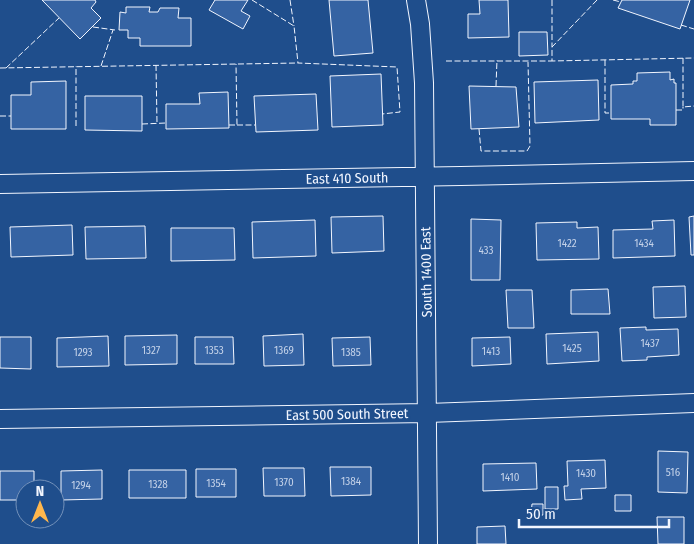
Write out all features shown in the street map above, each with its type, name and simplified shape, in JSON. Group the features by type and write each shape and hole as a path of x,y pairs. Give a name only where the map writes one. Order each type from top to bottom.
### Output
{"street":[{"name":"South 1400 East","path":"416,0 420,24 424,83 428,544"},
{"name":"East 410 South","path":"0,184 694,171"},
{"name":"East 500 South Street","path":"0,420 428,413 694,403"}],"building":[{"path":"42,0 95,0 96,2 91,8 101,18 80,39"},
{"path":"215,0 248,0 241,11 250,16 243,29 209,10"},
{"path":"329,0 368,0 373,53 334,56"},
{"path":"479,0 508,0 509,37 468,38 468,14 480,14"},
{"path":"622,0 690,0 680,29 618,8"},
{"path":"126,7 150,7 149,12 158,12 160,8 179,8 178,18 191,18 191,46 140,46 140,38 128,38 128,30 119,30 120,12 126,13"},
{"path":"519,32 547,32 548,55 519,56"},
{"path":"670,72 670,80 674,79 674,83 676,83 676,125 650,125 650,119 611,119 611,85 633,84 633,81 637,81 637,73"},
{"path":"381,74 383,125 332,127 330,76"},
{"path":"598,80 599,120 535,123 534,82"},
{"path":"66,81 66,129 11,129 11,95 31,95 31,82"},
{"path":"469,86 516,87 519,127 471,129"},
{"path":"228,92 229,128 166,129 166,104 200,104 199,93"},
{"path":"316,94 318,130 256,132 254,96"},
{"path":"85,96 142,96 142,131 85,130"},
{"path":"383,216 384,251 332,253 331,217"},
{"path":"694,216 694,255 691,255 689,217"},
{"path":"471,219 501,220 500,280 471,280"},
{"path":"315,220 316,256 253,258 252,222"},
{"path":"674,220 675,256 613,258 613,230 653,229 652,221"},
{"path":"577,222 577,228 598,227 599,259 537,260 536,223"},
{"path":"72,225 73,255 11,257 10,227"},
{"path":"145,226 146,258 86,259 85,227"},
{"path":"171,228 234,228 235,260 171,261"},
{"path":"685,286 686,317 654,318 653,287"},
{"path":"608,289 610,314 571,314 571,290"},
{"path":"506,290 532,290 534,328 508,328"},
{"path":"646,327 646,330 678,329 679,355 647,357 647,360 622,361 620,328"},
{"path":"598,332 599,361 547,364 546,334"},
{"path":"303,334 304,365 264,366 263,336"},
{"path":"177,335 177,364 125,365 125,336"},
{"path":"108,336 109,366 57,367 57,338"},
{"path":"0,337 31,337 31,369 0,368"},
{"path":"195,337 233,337 234,364 195,364"},
{"path":"370,337 371,365 333,366 332,338"},
{"path":"510,337 511,364 472,366 472,338"},
{"path":"658,451 688,452 687,493 658,492"},
{"path":"605,460 606,488 581,489 582,499 565,500 564,486 568,486 567,461"},
{"path":"536,463 537,489 483,491 483,464"},
{"path":"330,467 371,467 371,495 331,496"},
{"path":"263,468 304,468 305,496 264,496"},
{"path":"196,469 236,469 236,497 196,497"},
{"path":"102,470 102,499 65,500 65,479 61,479 61,471"},
{"path":"129,470 186,470 186,498 129,498"},
{"path":"0,471 34,471 34,479 15,479 15,500 0,500"},
{"path":"545,487 558,487 558,509 545,509"},
{"path":"615,495 631,495 631,511 615,511"},
{"path":"532,504 543,504 543,515 531,515"},
{"path":"657,517 684,517 684,544 658,544"},
{"path":"505,526 506,544 477,544 477,527"}],"fence":[{"path":"252,0 294,26 298,63 397,67 400,112 382,114"},
{"path":"290,0 294,26"},
{"path":"552,0 552,47"},
{"path":"597,0 552,47 552,61 694,58"},
{"path":"613,0 621,2"},
{"path":"6,68 59,18"},
{"path":"681,25 694,29"},
{"path":"93,27 115,30"},
{"path":"101,66 113,30"},
{"path":"683,58 683,107 694,106"},
{"path":"496,86 497,60"},
{"path":"605,60 605,113 611,113"},
{"path":"446,61 552,61"},
{"path":"479,129 481,151 527,151 530,146 528,62"},
{"path":"0,68 298,63"},
{"path":"229,125 237,125 236,64"},
{"path":"156,65 157,123"},
{"path":"76,66 76,126"},
{"path":"676,110 683,110 683,107"},
{"path":"0,116 11,116"},
{"path":"142,124 166,123"},
{"path":"237,125 255,125"}]}
